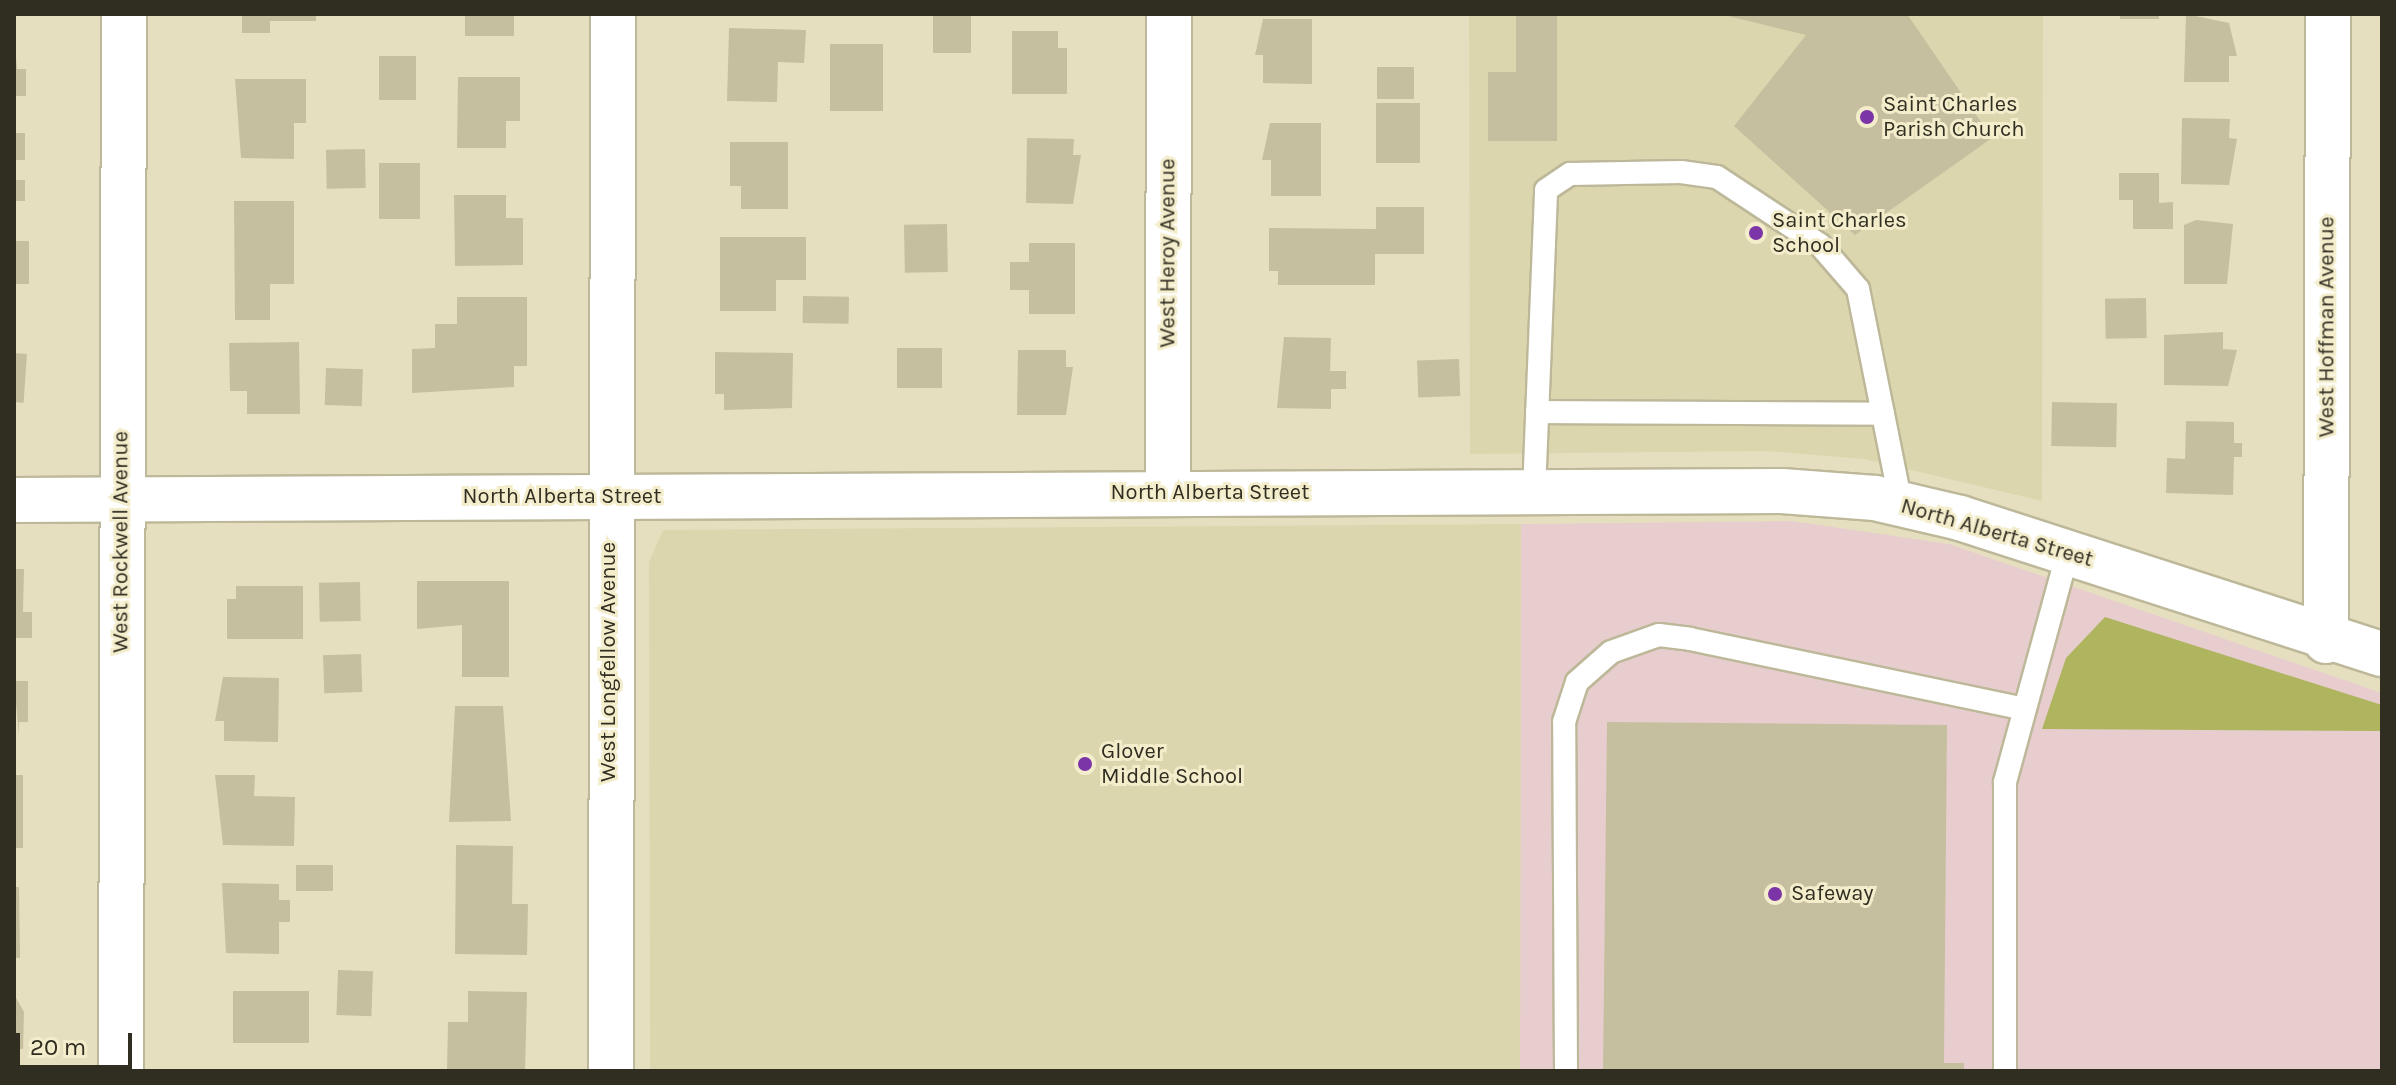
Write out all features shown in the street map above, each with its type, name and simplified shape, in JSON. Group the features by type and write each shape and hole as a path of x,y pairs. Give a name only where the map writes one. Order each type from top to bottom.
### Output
{"street":[{"name":"West Rockwell Avenue","path":"121,1071 120,498 124,14"},
{"name":"West Longfellow Avenue","path":"611,1071 609,498 613,14"},
{"name":"West Heroy Avenue","path":"1168,493 1169,14"},
{"name":"West Hoffman Avenue","path":"2326,641 2328,14"},
{"name":"North Alberta Street","path":"14,500 1782,491 1901,504 2068,551 2326,641 2382,654"}],"lane":[{"path":"1534,492 1546,190 1570,174 1681,172 1717,177 1807,236 1858,289 1901,504"},
{"path":"1537,412 1883,414"},
{"path":"2005,1071 2005,782 2019,708 2068,551"},
{"path":"1566,1071 1564,722 1577,682 1611,652 1659,635 1690,639 2019,708"}],"shaded area":[{"name":"Saint Charles School","path":"1469,14 2043,14 2042,501 1864,459 1765,451 1470,454"},
{"path":"1792,521 1949,544 2382,693 2382,1071 1520,1071 1521,524"},
{"name":"Glover Middle School","path":"1521,524 1520,1071 650,1071 649,562 663,530"}],"green space":[{"path":"2105,617 2382,705 2382,731 2042,729 2066,658"}],"building":[{"path":"242,14 316,14 316,21 270,21 270,33 242,33"},
{"path":"465,14 514,14 514,36 465,36"},
{"path":"933,14 971,14 971,53 933,53"},
{"path":"1516,14 1557,14 1557,141 1488,141 1488,72 1516,72"},
{"path":"1720,14 1907,14 1992,138 1855,235 1734,126 1806,35"},
{"path":"2120,14 2159,14 2159,19 2120,19"},
{"path":"2186,14 2229,23 2237,56 2229,56 2229,82 2184,82"},
{"path":"1263,19 1312,19 1312,84 1263,83 1263,55 1255,55"},
{"path":"729,28 806,30 804,63 778,62 777,102 727,101"},
{"path":"14,30 17,69 26,69 26,96 14,96"},
{"path":"1012,31 1058,31 1058,48 1067,48 1067,94 1012,94"},
{"path":"830,44 883,44 883,111 830,111"},
{"path":"379,56 416,56 416,100 379,100"},
{"path":"1377,67 1414,67 1414,99 1377,99"},
{"path":"458,77 520,77 520,121 506,121 506,148 457,148"},
{"path":"235,79 306,79 306,123 294,123 294,159 241,158"},
{"path":"1376,103 1420,103 1420,163 1376,163"},
{"path":"2182,118 2230,119 2229,138 2237,139 2229,185 2181,184"},
{"path":"1270,123 1321,123 1321,196 1271,196 1271,160 1262,160"},
{"path":"14,133 25,133 25,160 14,160"},
{"path":"1027,138 1074,139 1073,155 1081,155 1073,204 1026,203"},
{"path":"730,142 788,142 788,209 741,209 741,186 730,186"},
{"path":"365,149 366,188 327,189 326,150"},
{"path":"379,163 420,163 420,219 379,219"},
{"path":"2119,173 2159,173 2159,203 2173,202 2173,229 2133,229 2133,200 2119,200"},
{"path":"14,180 25,180 25,201 14,201"},
{"path":"454,195 506,195 506,218 523,218 523,265 455,266"},
{"path":"234,201 294,201 294,284 270,284 270,320 235,320"},
{"path":"1376,207 1424,207 1424,254 1375,254 1375,285 1278,285 1278,271 1269,271 1269,228 1376,229"},
{"path":"2196,220 2233,224 2227,284 2184,284 2184,225"},
{"path":"947,224 948,272 905,273 904,225"},
{"path":"720,237 806,237 806,280 776,280 776,311 720,311"},
{"path":"14,241 29,241 29,284 14,284"},
{"path":"1029,243 1075,243 1075,314 1029,314 1029,290 1010,290 1010,262 1029,262"},
{"path":"803,296 849,297 849,324 803,323"},
{"path":"457,297 527,297 527,366 514,366 514,387 412,393 412,349 435,348 435,324 457,324"},
{"path":"2146,298 2147,338 2106,339 2105,299"},
{"path":"2223,332 2223,349 2237,350 2228,386 2164,385 2164,335"},
{"path":"1284,337 1331,338 1330,371 1346,371 1346,389 1331,389 1331,409 1277,408"},
{"path":"299,342 300,414 247,414 247,391 230,391 229,343"},
{"path":"897,348 942,348 942,388 897,388"},
{"path":"1018,350 1066,350 1066,367 1073,367 1066,415 1017,415"},
{"path":"715,352 793,353 792,408 724,410 724,394 715,394"},
{"path":"14,353 27,354 24,403 14,402"},
{"path":"1459,359 1460,396 1418,397 1417,360"},
{"path":"326,368 363,369 362,406 325,405"},
{"path":"2052,402 2117,403 2116,447 2051,446"},
{"path":"2186,421 2234,422 2234,443 2242,443 2242,457 2234,457 2233,495 2166,493 2167,458 2185,459"},
{"path":"14,569 24,569 23,612 32,612 32,638 14,638"},
{"path":"417,581 509,581 509,677 462,677 462,625 417,629"},
{"path":"360,582 361,621 320,622 319,583"},
{"path":"236,586 303,586 303,639 227,639 227,599 236,599"},
{"path":"361,654 362,692 324,693 323,655"},
{"path":"223,677 279,678 278,742 224,741 224,721 215,721"},
{"path":"14,681 28,681 28,722 19,722 19,736"},
{"path":"455,706 503,706 511,821 449,822"},
{"name":"Safeway","path":"1607,722 1947,725 1944,1063 1964,1063 1964,1071 1603,1071"},
{"path":"14,775 23,775 23,848 14,848"},
{"path":"215,775 255,775 254,796 295,797 294,846 223,845"},
{"path":"456,845 513,846 512,904 528,904 527,955 455,954"},
{"path":"296,865 333,865 333,891 296,891"},
{"path":"222,883 279,884 279,900 290,900 290,922 279,922 279,954 226,953"},
{"path":"14,887 19,887 20,958 14,958"},
{"path":"338,970 373,971 371,1016 336,1015"},
{"path":"233,991 309,991 309,1043 233,1043"},
{"path":"468,991 527,992 525,1071 447,1071 448,1022 468,1022"},
{"path":"14,994 24,1012 23,1049 14,1049"}],"place":[{"name":"Saint Charles Parish Church","path":"1867,117"},
{"name":"Saint Charles School","path":"1756,233"},
{"name":"Glover Middle School","path":"1085,764"},
{"name":"Safeway","path":"1775,894"}]}
